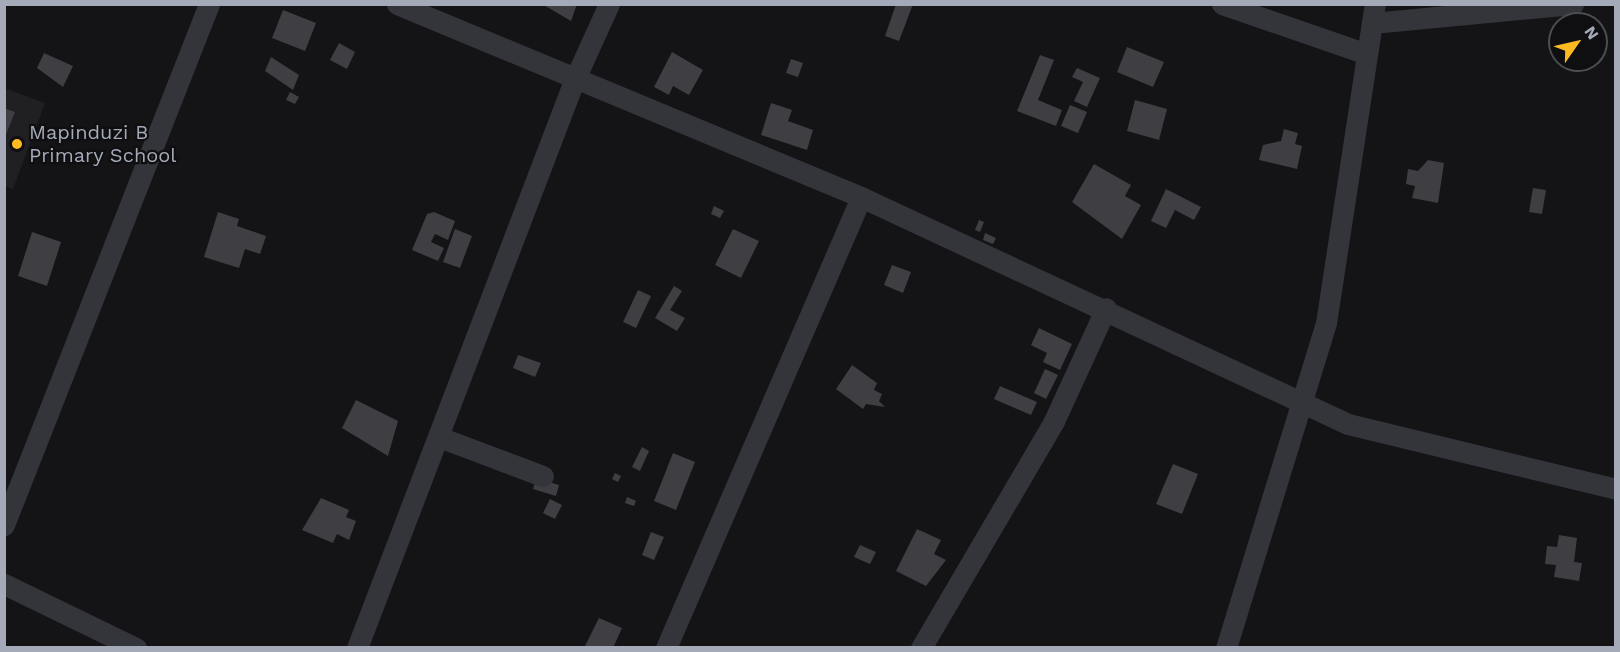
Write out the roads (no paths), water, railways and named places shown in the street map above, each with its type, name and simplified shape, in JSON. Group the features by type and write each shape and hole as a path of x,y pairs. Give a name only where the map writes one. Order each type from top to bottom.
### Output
{"street":[{"path":"4,525 209,4"},
{"path":"397,4 574,81 861,197 1304,399 1348,424 1616,489"},
{"path":"357,648 574,81 609,4"},
{"path":"1222,4 1366,54"},
{"path":"1226,648 1304,399 1341,252 1366,54 1374,14 1573,4"},
{"path":"666,648 861,197"},
{"path":"921,648 1054,421 1106,308"},
{"path":"439,437 543,476"},
{"path":"4,584 136,648"}],"place":[{"name":"Mapinduzi B Primary School","path":"17,144"}]}
